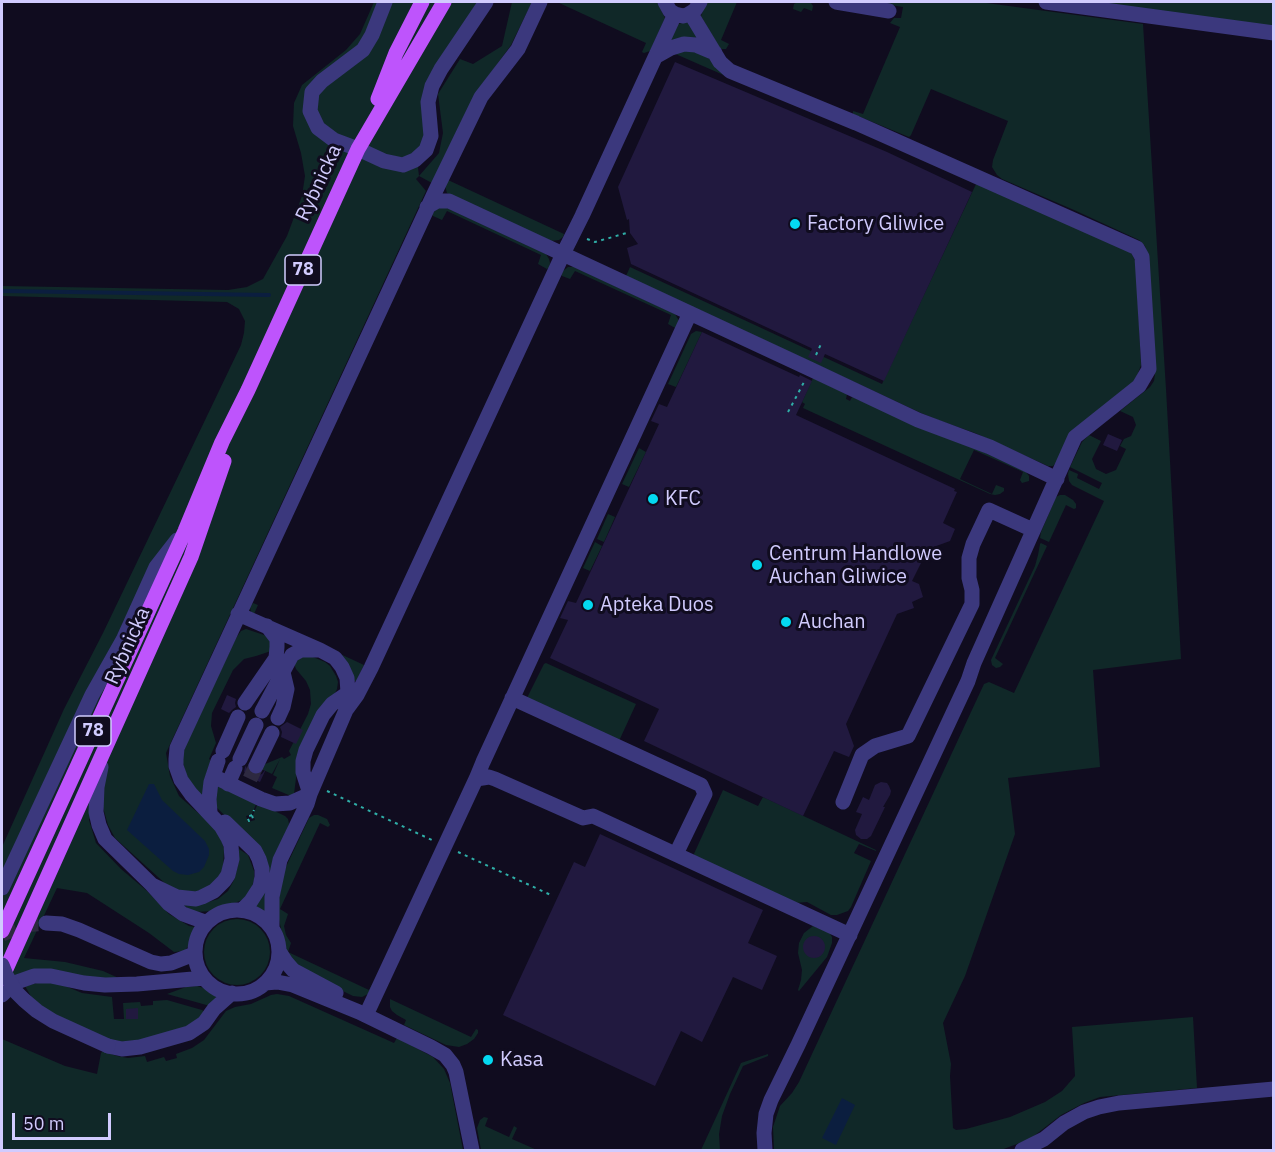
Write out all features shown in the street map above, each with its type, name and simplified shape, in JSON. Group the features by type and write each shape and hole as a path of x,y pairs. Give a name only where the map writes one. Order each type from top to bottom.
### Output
{"main road":[{"name":"78","path":"358,149 396,53 422,2"},
{"name":"Rybnicka","path":"2,931 185,531 222,442 358,149 444,2"},
{"name":"Rybnicka","path":"2,978 191,556 248,390"}],"lane":[{"path":"385,2 372,35 363,50 322,81 312,92 310,111 318,128 334,140 384,161 403,165 415,160 426,150 431,136 428,102 432,86 486,2"},
{"path":"152,885 172,896 189,899 202,897 224,881 231,866 231,845 225,831 210,812 191,794 182,780 176,766 176,753 427,207 482,97 518,49 540,2"},
{"path":"836,2 889,11"},
{"path":"1046,2 1274,33"},
{"path":"272,928 272,897 280,860 307,804 346,710 371,668 574,234 655,57 670,8 683,16 695,8 720,62 730,71 856,123 1137,248 1142,257 1149,369 1140,387 1076,437 968,681 771,1100 766,1114 765,1150"},
{"path":"655,57 684,44 696,45 715,52"},
{"path":"427,207 437,201 449,201 918,420 990,447 1057,479"},
{"path":"363,1013 476,779 690,313"},
{"path":"843,802 862,754 875,746 908,735 972,604 969,558 989,510 1033,530"},
{"path":"2,888 92,694 123,640 156,567 185,531"},
{"path":"238,614 335,658 347,678 346,710"},
{"path":"250,779 283,707 287,689 279,664 277,639 267,626"},
{"path":"245,703 279,664 298,651 320,650"},
{"path":"228,784 259,718 279,664"},
{"path":"310,794 303,772 306,750 323,715 348,693"},
{"path":"512,698 701,785 705,794 676,854"},
{"path":"210,812 209,799 213,776 238,717"},
{"path":"112,730 98,776 96,812 102,832 110,845 173,908 205,922"},
{"path":"213,776 228,784 250,779"},
{"path":"476,779 489,777 582,818 593,816 850,935"},
{"path":"250,779 268,802 282,805 310,794"},
{"path":"210,812 224,821 249,844 261,864 260,887 242,910"},
{"path":"242,910 253,913 264,919 272,928 279,951 277,963 273,974 255,990 243,993 221,991 204,978 197,967 195,954 200,930 205,922 224,911 242,910"},
{"path":"46,923 62,924 79,930 160,964 171,963 195,954"},
{"path":"279,951 293,970 348,999 363,1013"},
{"path":"2,965 16,992 37,1011 53,1021 108,1046 122,1049 140,1047 189,1033 204,1023 214,1009 232,993"},
{"path":"2,995 22,979 34,976 51,976 105,985 204,978"},
{"path":"265,983 277,982 293,985 363,1013 439,1051 453,1065 472,1150"},
{"path":"1022,1150 1044,1138 1064,1123 1084,1112 1100,1107 1119,1103 1274,1089"}],"path":[{"path":"574,234 595,242 630,232"},
{"path":"788,411 810,369"}],"green space":[{"path":"374,2 483,2 439,65 426,134 421,147 416,151 419,176 416,179 426,191 166,753 170,776 179,796 214,827 221,838 224,849 223,872 212,886 199,892 182,893 169,887 115,838 108,825 100,797 89,820 96,843 169,914 195,927 190,943 185,951 174,952 87,893 57,888 24,958 65,962 103,971 123,980 14,978 2,1005 2,847 64,709 103,633 241,345 245,321 239,309 227,302 2,296 2,286 228,290 247,287 263,279 287,236 302,196 305,176 293,126 294,103 302,85 346,50 360,34"},
{"path":"512,2 532,2 511,45 475,95 432,183 419,176 439,153 443,133 438,94 460,59 473,64 502,46"},
{"path":"557,2 657,2 665,18 650,51 644,53 642,52 646,43"},
{"path":"706,2 737,2 721,40 729,44 726,49 719,47 701,16"},
{"path":"873,2 979,2 1143,24 1181,659 1093,670 1100,767 1008,778 1015,834 965,976 943,1023 951,1064 953,1128 956,1130 1010,1117 1045,1102 1062,1091 1075,1076 1072,1027 1193,1017 1197,1088 1100,1097 1061,1115 1030,1139 1001,1150 774,1150 773,1127 780,1106 799,1082 984,684 989,682 1014,693 1104,501 1072,485 1068,474 1069,470 1078,474 1077,478 1099,489 1102,483 1070,467 1082,442 1089,435 1101,441 1092,459 1096,469 1106,474 1116,470 1126,449 1120,446 1124,439 1131,436 1136,425 1133,417 1120,411 1150,387 1154,381 1147,253 1145,246 1139,240 997,175 992,167 993,160 1008,121 931,89 909,137 853,114 853,111 863,114 900,27 890,23 894,18 901,18 903,7"},
{"path":"1073,2 1273,2 1273,33"},
{"path":"811,3 812,11 804,8 801,12 793,9 794,4"},
{"path":"687,22 699,39 669,42 678,24"},
{"path":"678,49 701,51 728,77 671,52"},
{"path":"448,180 564,234 563,237 551,241 447,193 445,186"},
{"path":"977,182 1125,248 1132,254 1136,263 1141,365 1137,376 1053,466 1048,466 975,433 921,413 626,276 630,267 882,384"},
{"path":"438,208 447,208 546,254 550,263 549,268 538,264 541,255 447,211 442,220 433,216 432,214"},
{"path":"568,267 574,267 675,314 679,324 677,329 668,324 671,315 575,271 570,279 562,276 563,271"},
{"path":"696,331 702,332 676,387 668,384 691,334"},
{"path":"813,378 847,394 846,399 850,401 852,397 975,448 1026,472 1029,481 1022,483 1020,480 1023,472 974,450 960,479 992,494 996,485 1004,488 1000,494 995,495 990,494 803,408 805,404 802,402"},
{"path":"639,448 646,452 629,487 622,484"},
{"path":"1060,495 1073,500 1076,508 1066,505 1049,542 1040,538 1041,532 1056,497"},
{"path":"608,514 615,517 604,542 597,539"},
{"path":"595,542 602,546 590,571 583,568"},
{"path":"1041,543 1047,546 995,658 1003,664 996,668 992,665 991,660 1035,566"},
{"path":"253,603 258,605 254,614 250,607"},
{"path":"255,614 364,665 356,681 352,674"},
{"path":"246,629 270,637 271,651 244,659 233,670 212,713 211,726 216,743 209,759 213,763 204,799 186,774 183,754 236,638 241,631"},
{"path":"306,654 330,666 338,682 334,695 299,755 294,794 291,796 272,788 277,777 273,775 280,759 272,774 259,768 282,757 284,759 291,755 289,751 308,714 311,704 310,690 294,663"},
{"path":"546,663 636,704 619,741 527,698"},
{"path":"218,785 257,802 252,814 246,816 248,822 255,820 253,815 258,803 288,819 289,824 265,912 255,906 260,899 252,842 214,805"},
{"path":"723,790 758,806 763,797 876,850 859,844 854,853 871,861 848,911 831,915 807,902 795,903 693,856"},
{"path":"314,815 327,819 330,825 328,827 320,823 280,909 288,914 284,926 291,943 288,952 369,990 374,981 368,994 362,997 353,996 300,970 286,952 277,910 284,871 309,818"},
{"path":"239,849 248,855 254,871 251,890 245,899 214,911 194,912 183,905 202,904 218,899 228,891 238,865"},
{"path":"237,919 249,922 260,929 267,940 270,952 267,964 260,975 249,982 237,985 225,982 214,975 207,964 204,952 207,940 214,929 225,922"},
{"path":"813,926 829,932 832,943 827,957 799,991 802,970 798,953 799,943 804,933"},
{"path":"45,981 58,983 82,993 112,997 114,1019 124,1019 123,1003 140,1002 141,1006 153,1005 153,1001 167,1000 206,1013 184,1029 139,1042 114,1042 54,1015 33,1000 25,986"},
{"path":"197,986 218,995 210,1006 167,994 186,987"},
{"path":"277,994 289,996 394,1043 397,1038 433,1057 444,1069 450,1083 463,1150 2,1150 2,1039 65,1066 97,1074 103,1051 128,1058 145,1056 147,1062 164,1057 166,1061 177,1058 176,1054 204,1040 226,1011"},
{"path":"390,999 471,1037 476,1029 478,1033 474,1039 459,1047 446,1045 404,1025 406,1020 392,1011"},
{"path":"768,1054 768,1056 743,1066 722,1116 719,1134 720,1150 701,1150 741,1063"},
{"path":"484,1117 488,1118 485,1126 509,1137 514,1126 517,1128 512,1139 537,1150 481,1150 477,1128"}],"water":[{"path":"149,784 154,784 162,800 205,841 209,855 199,872 188,875 173,871 127,830"},
{"path":"842,1098 855,1105 836,1145 822,1138"}],"building":[{"name":"Factory Gliwice","path":"675,62 887,152 972,192 884,381 825,354 821,363 808,357 811,348 631,264 627,248 638,244 630,233 629,219 627,220 618,187"},
{"name":"Centrum Handlowe Auchan Gliwice","path":"702,332 812,381 796,415 955,489 954,491 957,492 943,523 955,529 950,541 928,549 912,581 919,584 923,597 912,602 914,608 897,614 846,724 854,746 849,757 834,751 803,816 644,741 659,709 550,658 568,620 560,618 568,601 576,603 659,424 651,421 659,404 667,407"},
{"path":"1108,434 1122,440 1117,451 1103,445"},
{"path":"227,695 236,699 236,707 229,713 221,709"},
{"path":"287,722 303,730 296,744 281,737 280,727"},
{"path":"246,766 248,772 256,776 262,774 266,769 260,782 247,776 248,774 244,772"},
{"path":"881,782 887,783 891,791 890,795 871,836 861,839 856,835 855,830 862,814 856,812 863,797 869,800 875,785"},
{"path":"600,834 763,910 748,943 777,956 762,990 733,977 702,1042 681,1031 655,1086 503,1015 574,862 585,867"},
{"path":"814,936 822,939 825,947 822,955 814,958 806,955 803,947 806,939"},
{"path":"138,1008 138,1019 126,1019 126,1009"}],"waterway":[{"path":"2,291 269,295"}],"tunnel":[{"path":"250,779 256,766"},
{"path":"2,934 23,925 46,923"}],"place":[{"name":"Factory Gliwice","path":"795,224"},
{"name":"KFC","path":"653,499"},
{"name":"Centrum Handlowe Auchan Gliwice","path":"757,565"},
{"name":"Apteka Duos","path":"588,605"},
{"name":"Auchan","path":"786,622"},
{"name":"Kasa","path":"488,1060"}]}
